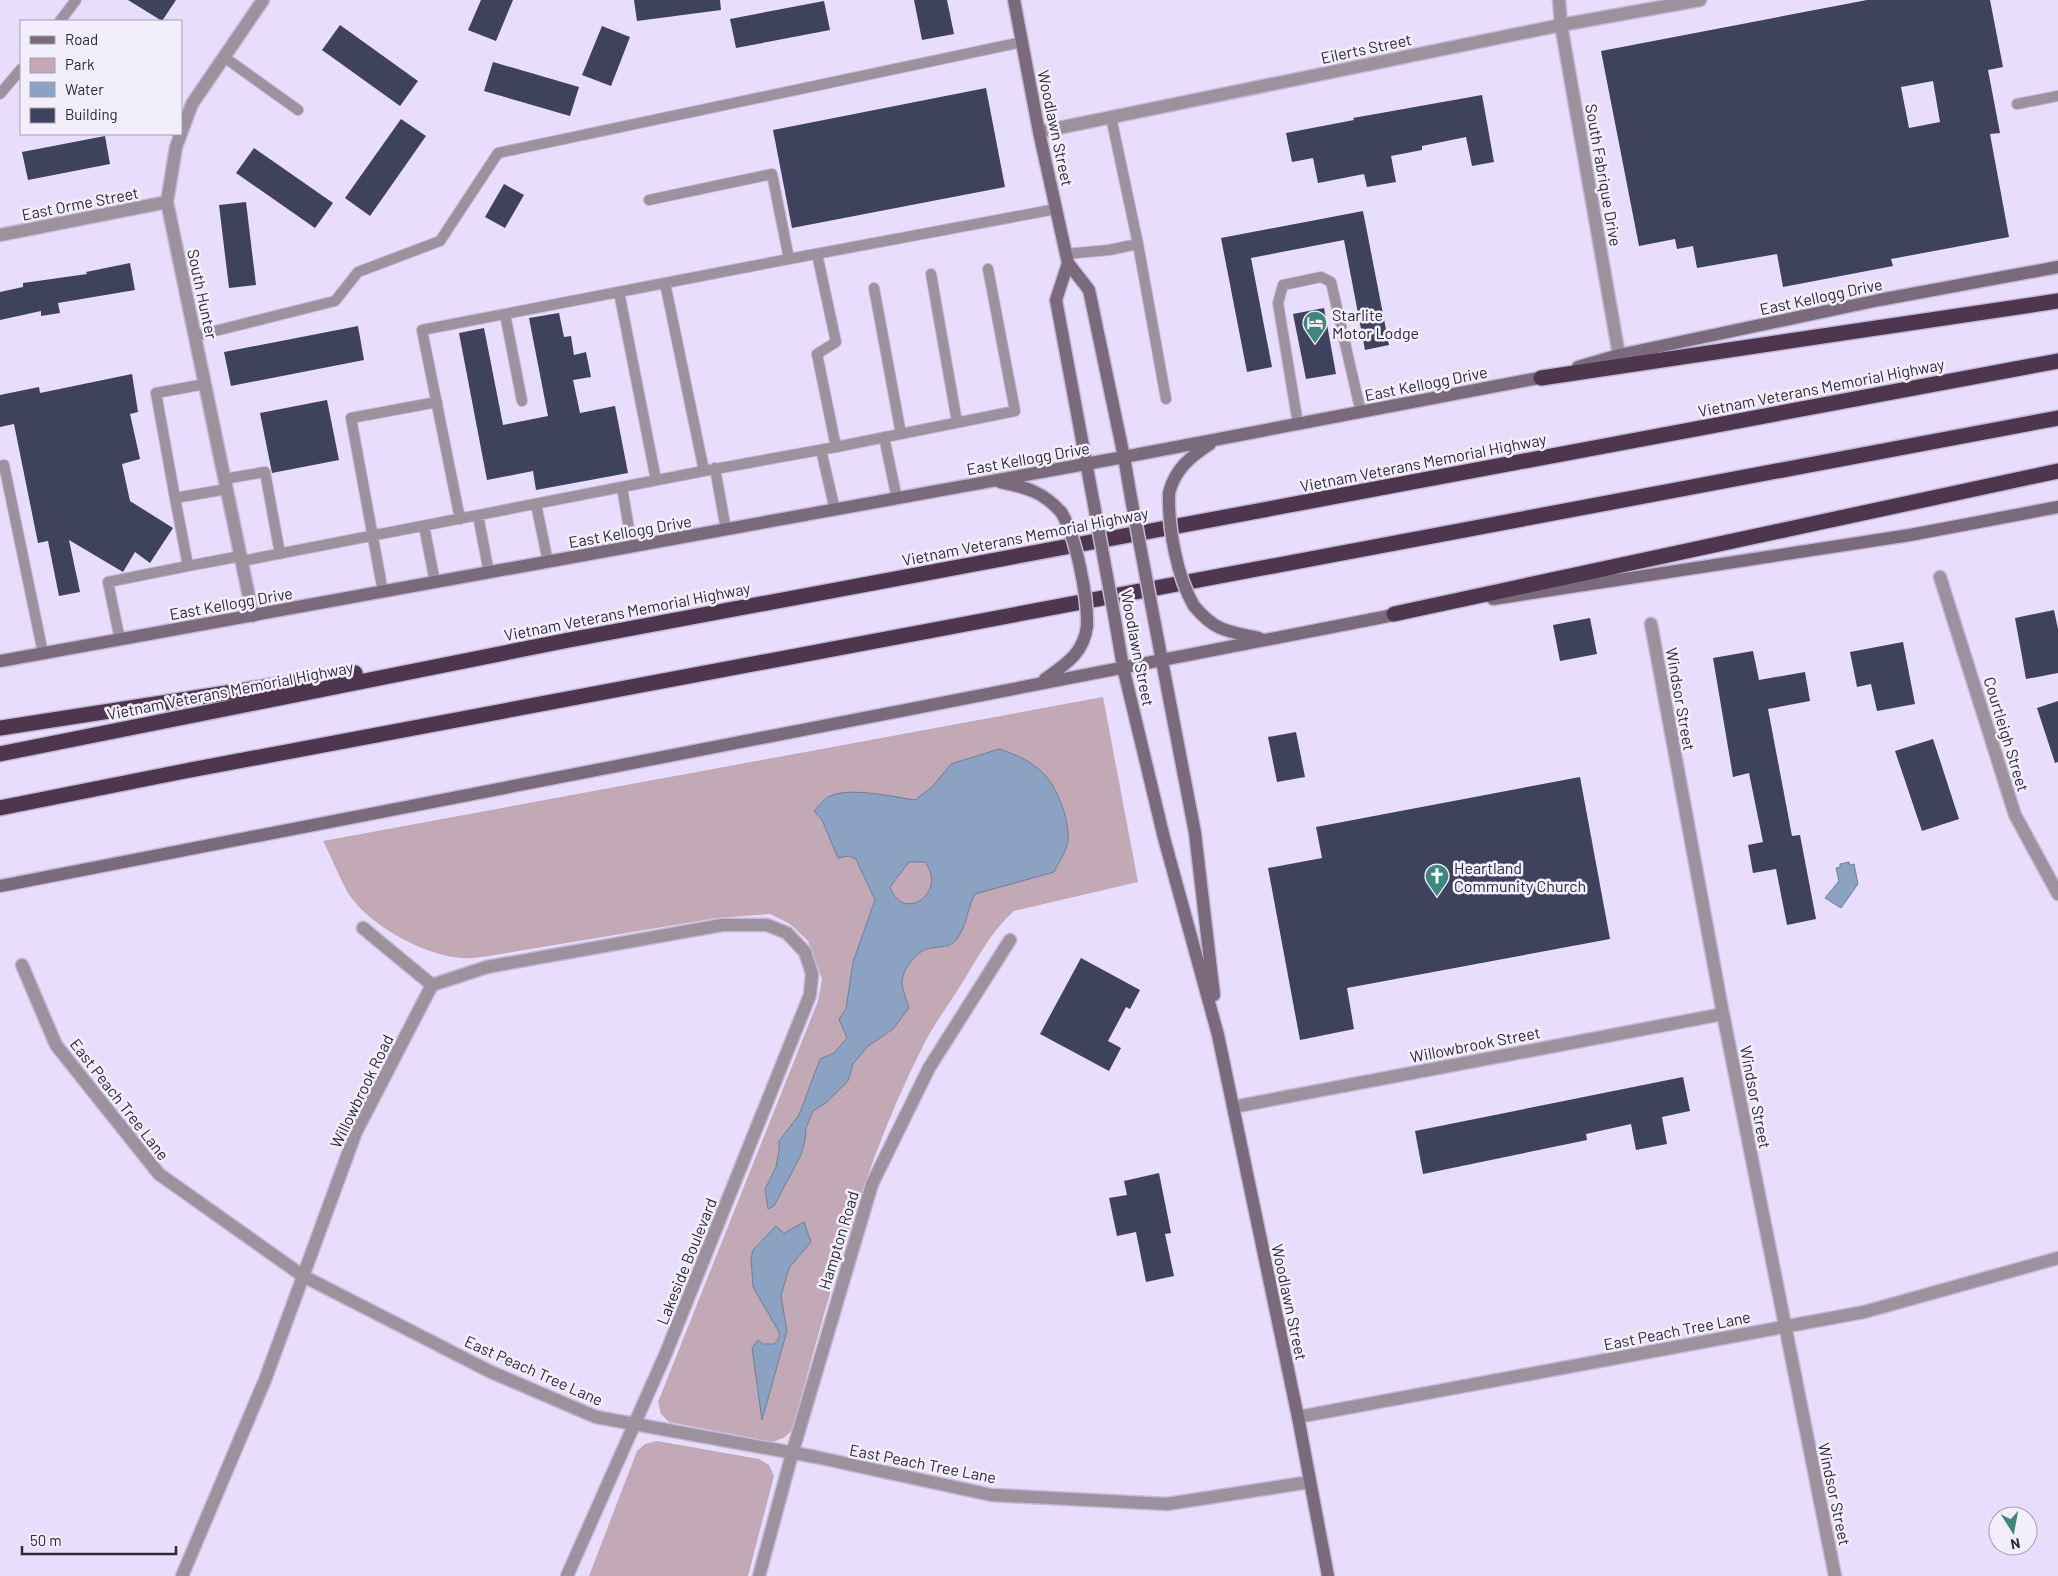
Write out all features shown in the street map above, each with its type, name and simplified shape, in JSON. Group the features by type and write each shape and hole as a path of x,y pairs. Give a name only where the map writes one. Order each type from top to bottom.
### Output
{"highway":[{"path":"1541,378 2058,301"},
{"name":"Vietnam Veterans Memorial Highway","path":"0,754 569,640 2058,361"},
{"path":"0,808 180,772 2058,418"},
{"path":"1394,614 2058,471"},
{"path":"0,728 569,640"},
{"path":"0,816 180,772"}],"main road":[{"name":"Woodlawn Street","path":"1014,0 1039,132 1067,259 1089,290 1124,458 1195,833 1218,1035"},
{"name":"Woodlawn Street","path":"1067,259 1056,300 1123,667 1164,838 1218,1035 1298,1418 1328,1576"},
{"name":"East Kellogg Drive","path":"0,661 1124,458 1541,378 1619,355 1879,300 2058,266"},
{"path":"1217,440 1187,458 1172,480 1169,493 1168,511 1184,588 1194,606 1205,620 1219,630 1264,639"},
{"path":"995,481 1034,490 1049,499 1061,512 1072,533 1087,612 1085,638 1072,660 1041,682"},
{"path":"0,886 1394,614 1910,535 2058,507"}],"street":[{"name":"South Hunter","path":"182,132 192,104 263,0"},
{"name":"South Fabrique Drive","path":"1559,0 1561,25 1619,355"},
{"name":"Eilerts Street","path":"1039,132 1561,25 1700,0"},
{"name":"South Hunter","path":"181,135 176,148 167,202 253,616"},
{"name":"East Orme Street","path":"0,235 167,202"},
{"name":"Courtleigh Street","path":"1940,577 2015,815 2058,894"},
{"name":"Windsor Street","path":"1651,624 1723,1014 1835,1576"},
{"name":"Lakeside Boulevard","path":"432,985 487,967 722,925 767,925 788,933 805,952 812,974 810,995 666,1353 566,1576"},
{"path":"363,928 432,985"},
{"name":"Hampton Road","path":"759,1576 792,1454 872,1184 929,1068 1010,940"},
{"name":"East Peach Tree Lane","path":"22,965 56,1045 159,1174 303,1276 492,1372 596,1417 792,1454 991,1495 1167,1504 1310,1482"},
{"name":"Willowbrook Road","path":"182,1576 265,1380 356,1132 432,985"},
{"name":"Willowbrook Street","path":"1233,1107 1723,1014"},
{"name":"East Peach Tree Lane","path":"1298,1418 1864,1312 2058,1258"}],"lane":[{"path":"61,20 76,0"},
{"path":"195,336 334,301 358,272 440,241 498,153 1022,42"},
{"path":"224,58 298,110"},
{"path":"0,94 20,70"},
{"path":"2017,104 2058,96"},
{"path":"1111,117 1138,244 1166,399"},
{"path":"649,200 772,174 790,259"},
{"path":"460,519 422,330 1056,209"},
{"path":"1067,259 1138,244"},
{"path":"817,254 836,342 817,354 836,447"},
{"path":"120,640 108,582 188,566 280,554 1014,411 988,269"},
{"path":"931,274 957,422"},
{"path":"1298,424 1278,303 1283,284 1321,276 1331,282 1361,412"},
{"path":"665,283 704,471"},
{"path":"874,288 901,434"},
{"path":"619,292 656,480"},
{"path":"505,314 522,401"},
{"path":"188,566 156,393 205,384"},
{"path":"383,592 371,536 351,418 437,402"},
{"path":"884,437 898,499"},
{"path":"821,450 835,510"},
{"path":"0,466 4,465 44,653"},
{"path":"715,468 726,530"},
{"path":"175,498 265,472 280,554"},
{"path":"622,487 632,547"},
{"path":"536,504 548,562"},
{"path":"478,515 489,573"},
{"path":"424,526 435,582"}],"green space":[{"path":"1103,697 1138,882 1014,911 998,928 977,958 923,1046 881,1139 833,1284 792,1430 785,1437 773,1442 669,1422 661,1414 658,1402 818,1001 822,979 808,941 790,924 770,914 717,918 479,957 447,956 415,945 399,937 383,927 357,905 348,893 323,841"},
{"path":"657,1441 759,1459 769,1465 774,1476 748,1576 589,1576 637,1451 645,1444"}],"water":[{"path":"999,749 1028,761 1048,779 1062,804 1068,833 1066,849 1054,872 975,894 960,935 954,943 948,946 926,949 916,956 905,971 902,982 909,1008 893,1029 867,1047 853,1064 848,1081 826,1103 813,1111 806,1128 801,1155 774,1206 768,1209 765,1189 776,1167 779,1141 799,1115 820,1059 834,1053 847,1038 839,1019 846,1009 853,962 875,900 856,859 849,856 838,858 822,820 814,811 828,797 847,792 871,793 915,800 932,787 951,764","holes":["909,862 925,862 931,873 931,884 927,893 921,900 913,904 904,903 896,898 890,887"]},
{"path":"1849,862 1850,865 1854,864 1858,884 1841,908 1825,898 1839,881 1836,868 1840,867 1840,864"},
{"path":"804,1222 811,1242 789,1268 781,1296 787,1331 762,1420 752,1348 758,1340 763,1344 774,1344 779,1338 779,1332 753,1287 751,1258 753,1250 776,1226 784,1233"}],"building":[{"path":"128,0 176,0 163,20"},
{"path":"481,0 513,0 496,41 468,30"},
{"path":"634,0 720,0 721,10 637,21"},
{"path":"914,0 947,0 954,34 922,40"},
{"path":"1867,0 1990,0 2003,67 1988,70 2000,133 1990,134 2009,237 1891,259 1893,266 1783,287 1777,254 1697,268 1693,246 1677,249 1675,239 1639,246 1601,51","holes":["1933,81 1940,122 1909,128 1901,87"]},
{"path":"824,1 830,30 736,48 730,19"},
{"path":"340,25 418,81 400,106 322,50"},
{"path":"602,26 630,37 611,86 582,75"},
{"path":"493,62 579,87 570,116 484,91"},
{"path":"986,88 1005,187 792,228 773,130"},
{"path":"1482,95 1494,162 1472,166 1466,137 1422,146 1422,150 1391,156 1396,182 1367,187 1364,174 1318,183 1313,158 1292,162 1286,133 1354,120 1353,118"},
{"path":"401,119 426,136 370,216 345,198"},
{"path":"105,136 110,164 28,180 22,152"},
{"path":"254,148 333,203 315,228 236,173"},
{"path":"504,184 524,195 505,228 485,217"},
{"path":"246,202 256,285 229,288 219,205"},
{"path":"1363,211 1389,345 1365,350 1344,240 1251,258 1272,367 1247,372 1221,238"},
{"path":"130,263 135,290 58,303 60,313 41,316 41,311 0,320 0,292 23,287 23,283 87,274 86,272"},
{"name":"Starlite Motor Lodge","path":"1324,308 1336,374 1306,379 1293,314"},
{"path":"559,313 564,337 571,336 574,355 586,352 591,377 573,380 580,413 615,406 628,473 536,490 533,471 487,480 459,333 484,328 503,425 548,416 529,318"},
{"path":"358,326 364,360 231,386 224,352"},
{"path":"132,374 138,412 130,414 140,459 122,464 130,501 173,528 150,563 135,552 123,572 69,540 80,592 59,596 48,541 38,543 14,424 0,427 0,395 39,387 40,393"},
{"path":"327,400 339,460 272,473 260,413"},
{"path":"2054,610 2058,629 2058,673 2026,679 2015,618"},
{"path":"1590,618 1597,654 1560,661 1553,625"},
{"path":"1903,642 1915,704 1877,711 1871,684 1857,687 1850,652"},
{"path":"1753,651 1759,680 1805,672 1810,701 1768,709 1792,836 1800,835 1816,919 1787,925 1776,869 1753,873 1748,845 1763,842 1749,773 1733,777 1713,658"},
{"path":"2058,701 2058,762 2055,763 2037,708"},
{"path":"1296,732 1305,777 1277,782 1268,737"},
{"path":"1933,739 1959,819 1922,831 1895,751"},
{"path":"1580,777 1610,939 1347,988 1354,1029 1300,1040 1268,868 1322,858 1316,827"},
{"path":"1081,958 1140,990 1130,1009 1126,1007 1108,1041 1121,1048 1109,1071 1040,1034"},
{"path":"1683,1077 1690,1111 1662,1117 1667,1144 1636,1150 1631,1124 1586,1134 1587,1140 1423,1174 1415,1131"},
{"path":"1159,1173 1171,1233 1165,1234 1174,1276 1146,1282 1136,1232 1117,1236 1109,1198 1127,1195 1124,1181"}],"place":[{"name":"Starlite Motor Lodge","path":"1315,344"},
{"name":"Heartland Community Church","path":"1437,897"}]}
